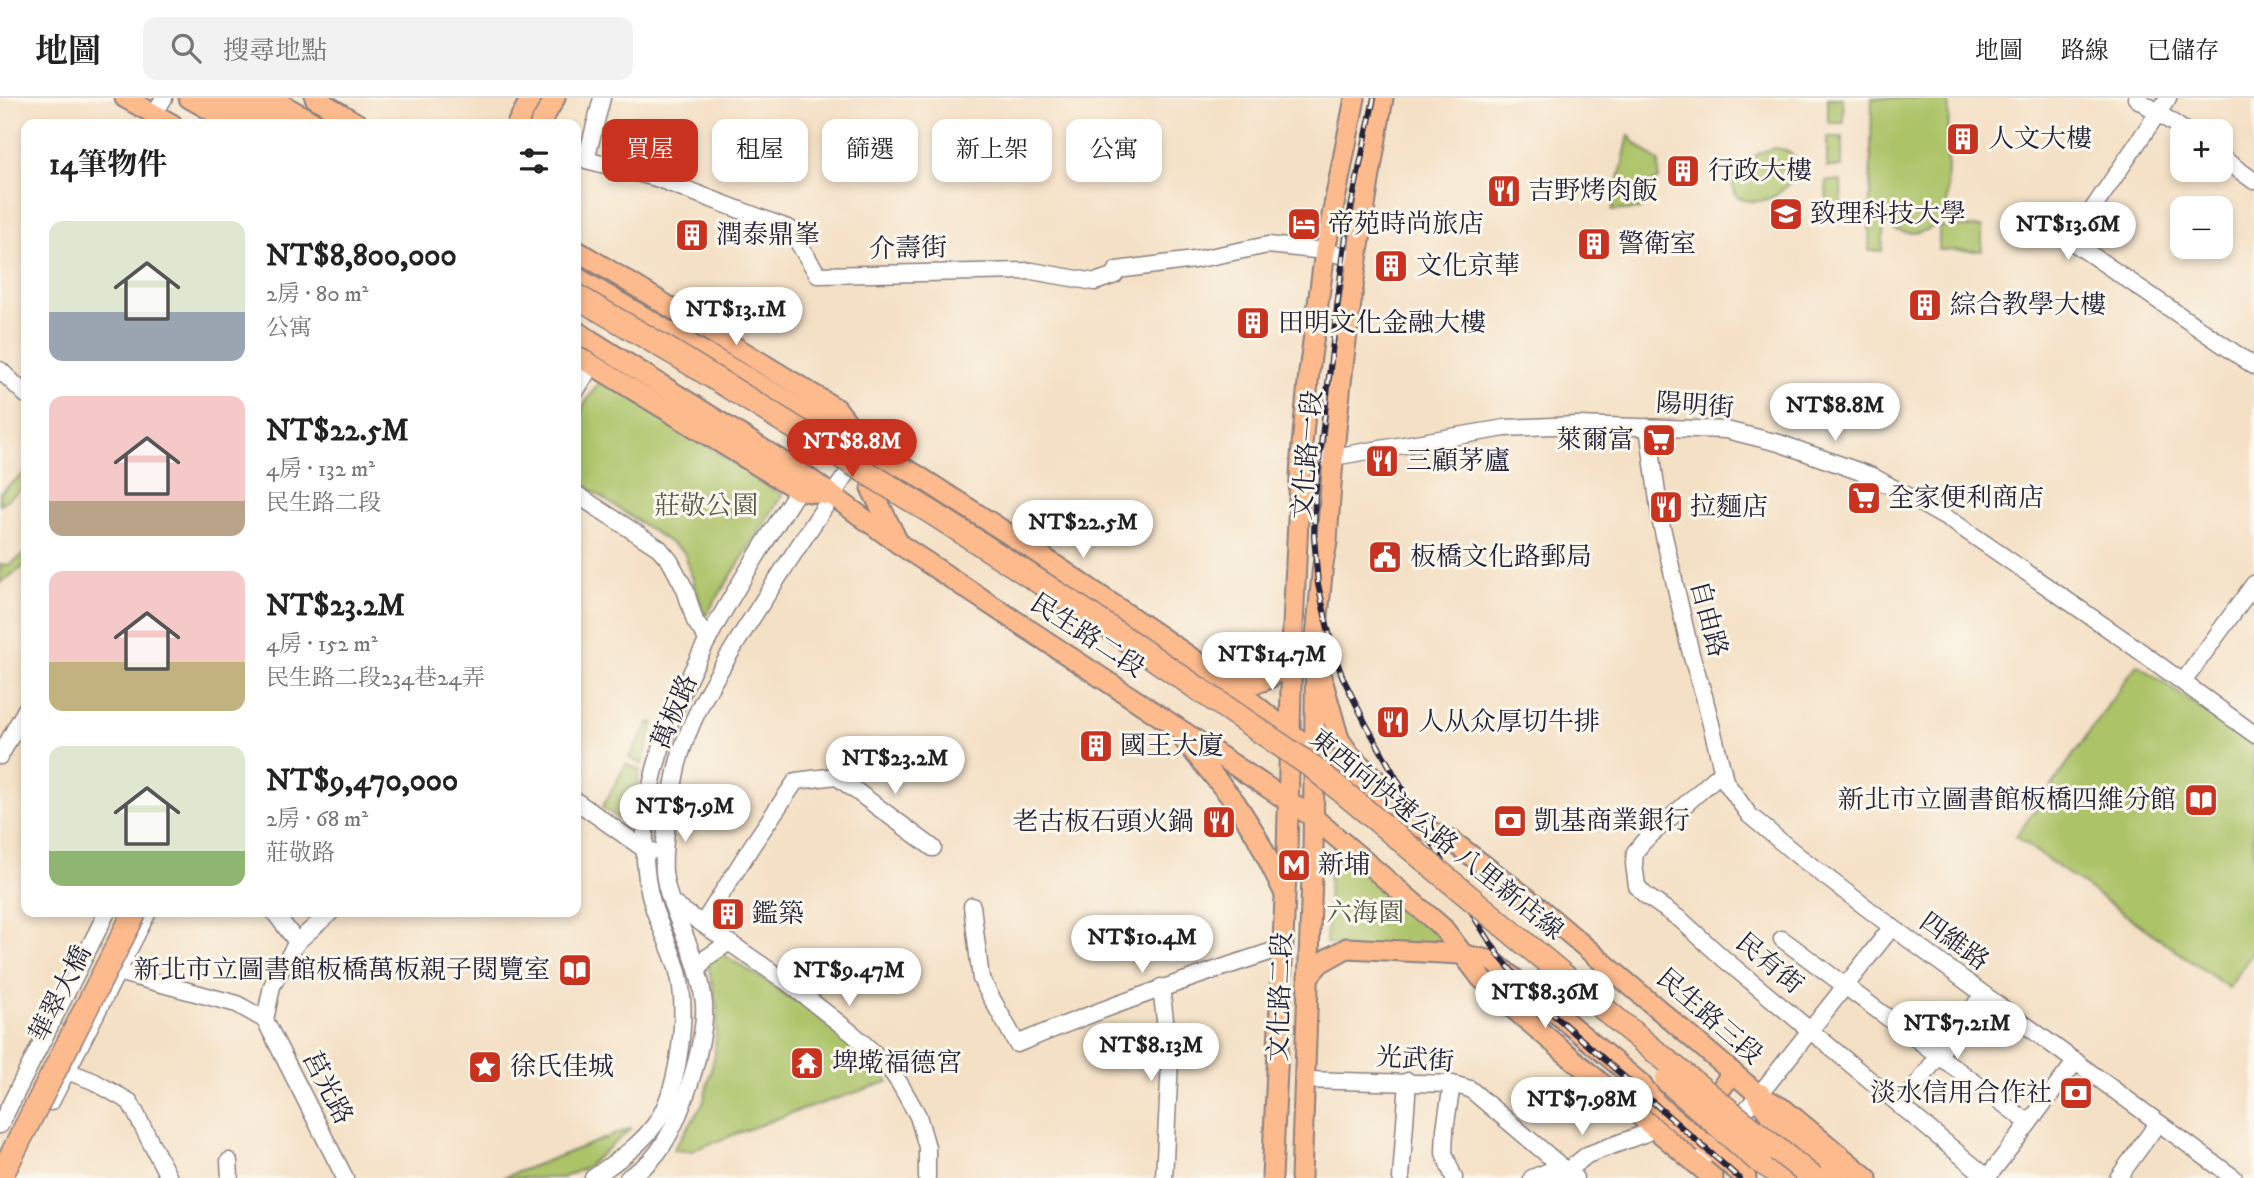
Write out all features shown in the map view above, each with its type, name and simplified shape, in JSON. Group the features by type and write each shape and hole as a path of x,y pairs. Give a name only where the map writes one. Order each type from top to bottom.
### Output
{"highway":[{"path":"213,98 249,119"},
{"path":"239,98 275,119"},
{"name":"東西向快速公路 八里新店線","path":"581,299 934,514 1089,614 1314,768 1759,1161 1813,1178"},
{"name":"東西向快速公路 八里新店線","path":"581,316 933,531 1078,623 1264,748 1308,780 1643,1058 1778,1178"},
{"name":"華翠大橋","path":"0,1146 116,917"},
{"name":"華翠大橋","path":"6,1172 133,917"},
{"path":"1759,1095 1780,1127 1840,1178"},
{"path":"1759,1161 1787,1178"},
{"path":"1759,1161 1804,1178"}],"main road":[{"path":"125,98 159,106"},
{"path":"189,98 226,119"},
{"path":"271,98 307,119"},
{"path":"315,98 350,119"},
{"path":"520,119 531,98"},
{"path":"543,119 555,98"},
{"name":"文化路一段","path":"1287,800 1301,456 1309,372 1325,251 1355,98"},
{"name":"文化路一段","path":"1314,818 1316,637 1323,564 1328,542 1333,457 1356,259 1383,98"},
{"name":"民生路二段","path":"581,253 837,409 866,447 915,474 1024,544 1227,682 1314,749"},
{"path":"581,280 866,447"},
{"path":"581,334 645,373 802,484"},
{"name":"民生路二段","path":"584,360 802,484 832,495 899,544 1314,818"},
{"path":"899,544 877,503 872,482 880,474 890,472 915,474"},
{"path":"1227,682 1241,685 1268,680 1276,675 1288,660 1292,647"},
{"path":"1316,659 1339,738 1350,755 1385,790 1407,807 1444,827 1451,841"},
{"path":"1166,720 1236,802 1256,835 1284,893"},
{"name":"民生路三段","path":"1314,749 1398,817 1451,841 1531,901 1759,1095 1786,1110 1867,1178"},
{"name":"文化路二段","path":"1272,1178 1287,800"},
{"path":"1314,818 1443,928 1460,954 1509,1005 1713,1178"},
{"name":"文化路二段","path":"1301,1178 1314,818"},
{"path":"1308,977 1320,963 1347,948 1460,954 1493,961 1640,1083 1662,1095 1689,1118 1695,1120 1703,1117 1732,1072"},
{"path":"1640,1083 1657,1104 1710,1149 1759,1161"}],"street":[{"name":"介壽街","path":"602,98 586,160 656,178 790,229 818,275 1032,271 1095,282 1115,275 1117,270 1194,260 1268,245 1325,251"},
{"path":"2136,98 2170,121"},
{"path":"2168,98 2071,241 2254,366"},
{"path":"2233,166 2254,181"},
{"path":"1325,251 1356,259"},
{"path":"0,370 21,390"},
{"name":"陽明街","path":"1301,456 1333,457 1505,428 1577,425 1726,430 1779,443 1872,476 1955,523 2254,734"},
{"name":"自由路","path":"1648,427 1668,561 1725,782 1749,815"},
{"name":"萬板路","path":"628,1178 653,1158 675,1124 689,1088 705,1006 698,971 672,903 664,872 668,821 677,767 695,719 723,665 798,545 866,447"},
{"name":"萬板路","path":"593,1178 631,1151 656,1123 672,1083 680,1046 683,995 677,968 653,906 644,849 653,773 689,675 802,484"},
{"path":"581,497 659,548 670,561 685,589 695,621 708,640"},
{"path":"2183,682 2254,584"},
{"path":"0,756 21,718"},
{"name":"民有街","path":"1723,771 1635,852 1637,886 1987,1178"},
{"path":"703,923 796,781 836,776 933,848"},
{"path":"581,805 644,849 665,853"},
{"name":"四維路","path":"1749,815 1892,927 2234,1178"},
{"path":"672,903 801,993 886,1064 918,1116 927,1147 927,1178"},
{"path":"972,906 981,979 1017,1044 1161,987 1282,948"},
{"path":"0,1125 104,917"},
{"path":"6,1172 67,1071 145,917"},
{"path":"278,917 297,942"},
{"path":"117,972 237,1004 265,1020 272,986 297,942 325,917"},
{"path":"1696,1165 1759,1095 1892,927"},
{"path":"1782,939 2029,1123"},
{"path":"698,971 706,958 728,943"},
{"path":"1161,987 1170,1061 1164,1178"},
{"path":"1901,1107 1983,994"},
{"name":"莒光路","path":"265,1020 345,1178"},
{"path":"1987,1178 2076,1061"},
{"path":"67,1071 93,1081 130,1102 169,1178"},
{"name":"光武街","path":"1304,1080 1408,1081 1452,1084 1470,1090 1571,1175"},
{"path":"1401,1178 1408,1081"},
{"path":"1452,1084 1444,1153 1454,1178"},
{"path":"2118,1178 2158,1123"},
{"path":"1532,1178 1552,1170 1571,1175 1587,1155 1646,1133 1653,1126"},
{"path":"229,1161 230,1178"}],"green space":[{"path":"1828,98 1843,98 1844,123 1828,123"},
{"path":"1872,98 1949,100 1947,207 1943,217 1929,229 1920,232 1902,232 1884,224 1882,251 1869,251"},
{"path":"1629,135 1659,162 1659,179 1646,192 1641,209 1612,211"},
{"path":"1827,137 1842,137 1842,167 1827,167"},
{"path":"1773,148 1787,151 1794,159 1795,170 1790,181 1768,199 1753,201 1737,197 1734,180 1742,165"},
{"path":"1826,181 1841,181 1842,211 1827,211"},
{"path":"1939,227 1982,227 1982,251 1939,250"},
{"name":"莊敬公園","path":"601,378 782,495 705,617 684,552 581,483 581,410"},
{"path":"21,476 21,489 0,505 0,492"},
{"path":"21,557 21,568 0,583 0,564 9,565"},
{"path":"2137,664 2254,746 2254,950 2229,988 2016,837"},
{"path":"650,722 654,724 642,764 629,758"},
{"path":"626,764 640,770 631,827 602,808"},
{"name":"六海園","path":"1335,845 1460,954 1347,948 1326,943 1330,868"},
{"path":"721,953 808,1008 880,1069 888,1082 789,1114 691,1151 673,1150 703,1104 715,1054 717,1006 708,964"},
{"path":"632,1128 585,1168 562,1178 502,1178"}],"railway":[{"path":"1374,98 1348,222 1315,497 1314,536 1318,584 1333,651 1367,726 1476,920 1500,957 1538,1001 1739,1178"}],"place":[{"name":"人文大樓","path":"1963,139"},
{"name":"行政大樓","path":"1683,171"},
{"name":"吉野烤肉飯","path":"1504,191"},
{"name":"致理科技大學","path":"1786,214"},
{"name":"帝苑時尚旅店","path":"1304,224"},
{"name":"潤泰鼎峯","path":"692,235"},
{"name":"警衛室","path":"1594,244"},
{"name":"文化京華","path":"1391,266"},
{"name":"綜合教學大樓","path":"1925,305"},
{"name":"田明文化金融大樓","path":"1253,323"},
{"name":"萊爾富","path":"1659,440"},
{"name":"三顧茅廬","path":"1382,461"},
{"name":"全家便利商店","path":"1864,498"},
{"name":"拉麵店","path":"1666,507"},
{"name":"板橋文化路郵局","path":"1385,557"},
{"name":"人从众厚切牛排","path":"1393,722"},
{"name":"國王大廈","path":"1096,746"},
{"name":"新北市立圖書館板橋四維分館","path":"2201,800"},
{"name":"凱基商業銀行","path":"1510,821"},
{"name":"老古板石頭火鍋","path":"1219,822"},
{"name":"新埔","path":"1294,865"},
{"name":"鑑築","path":"728,914"},
{"name":"新北市立圖書館板橋萬板親子閱覽室","path":"575,970"},
{"name":"埤墘福德宮","path":"807,1063"},
{"name":"徐氏佳城","path":"485,1067"},
{"name":"淡水信用合作社","path":"2076,1093"}]}
